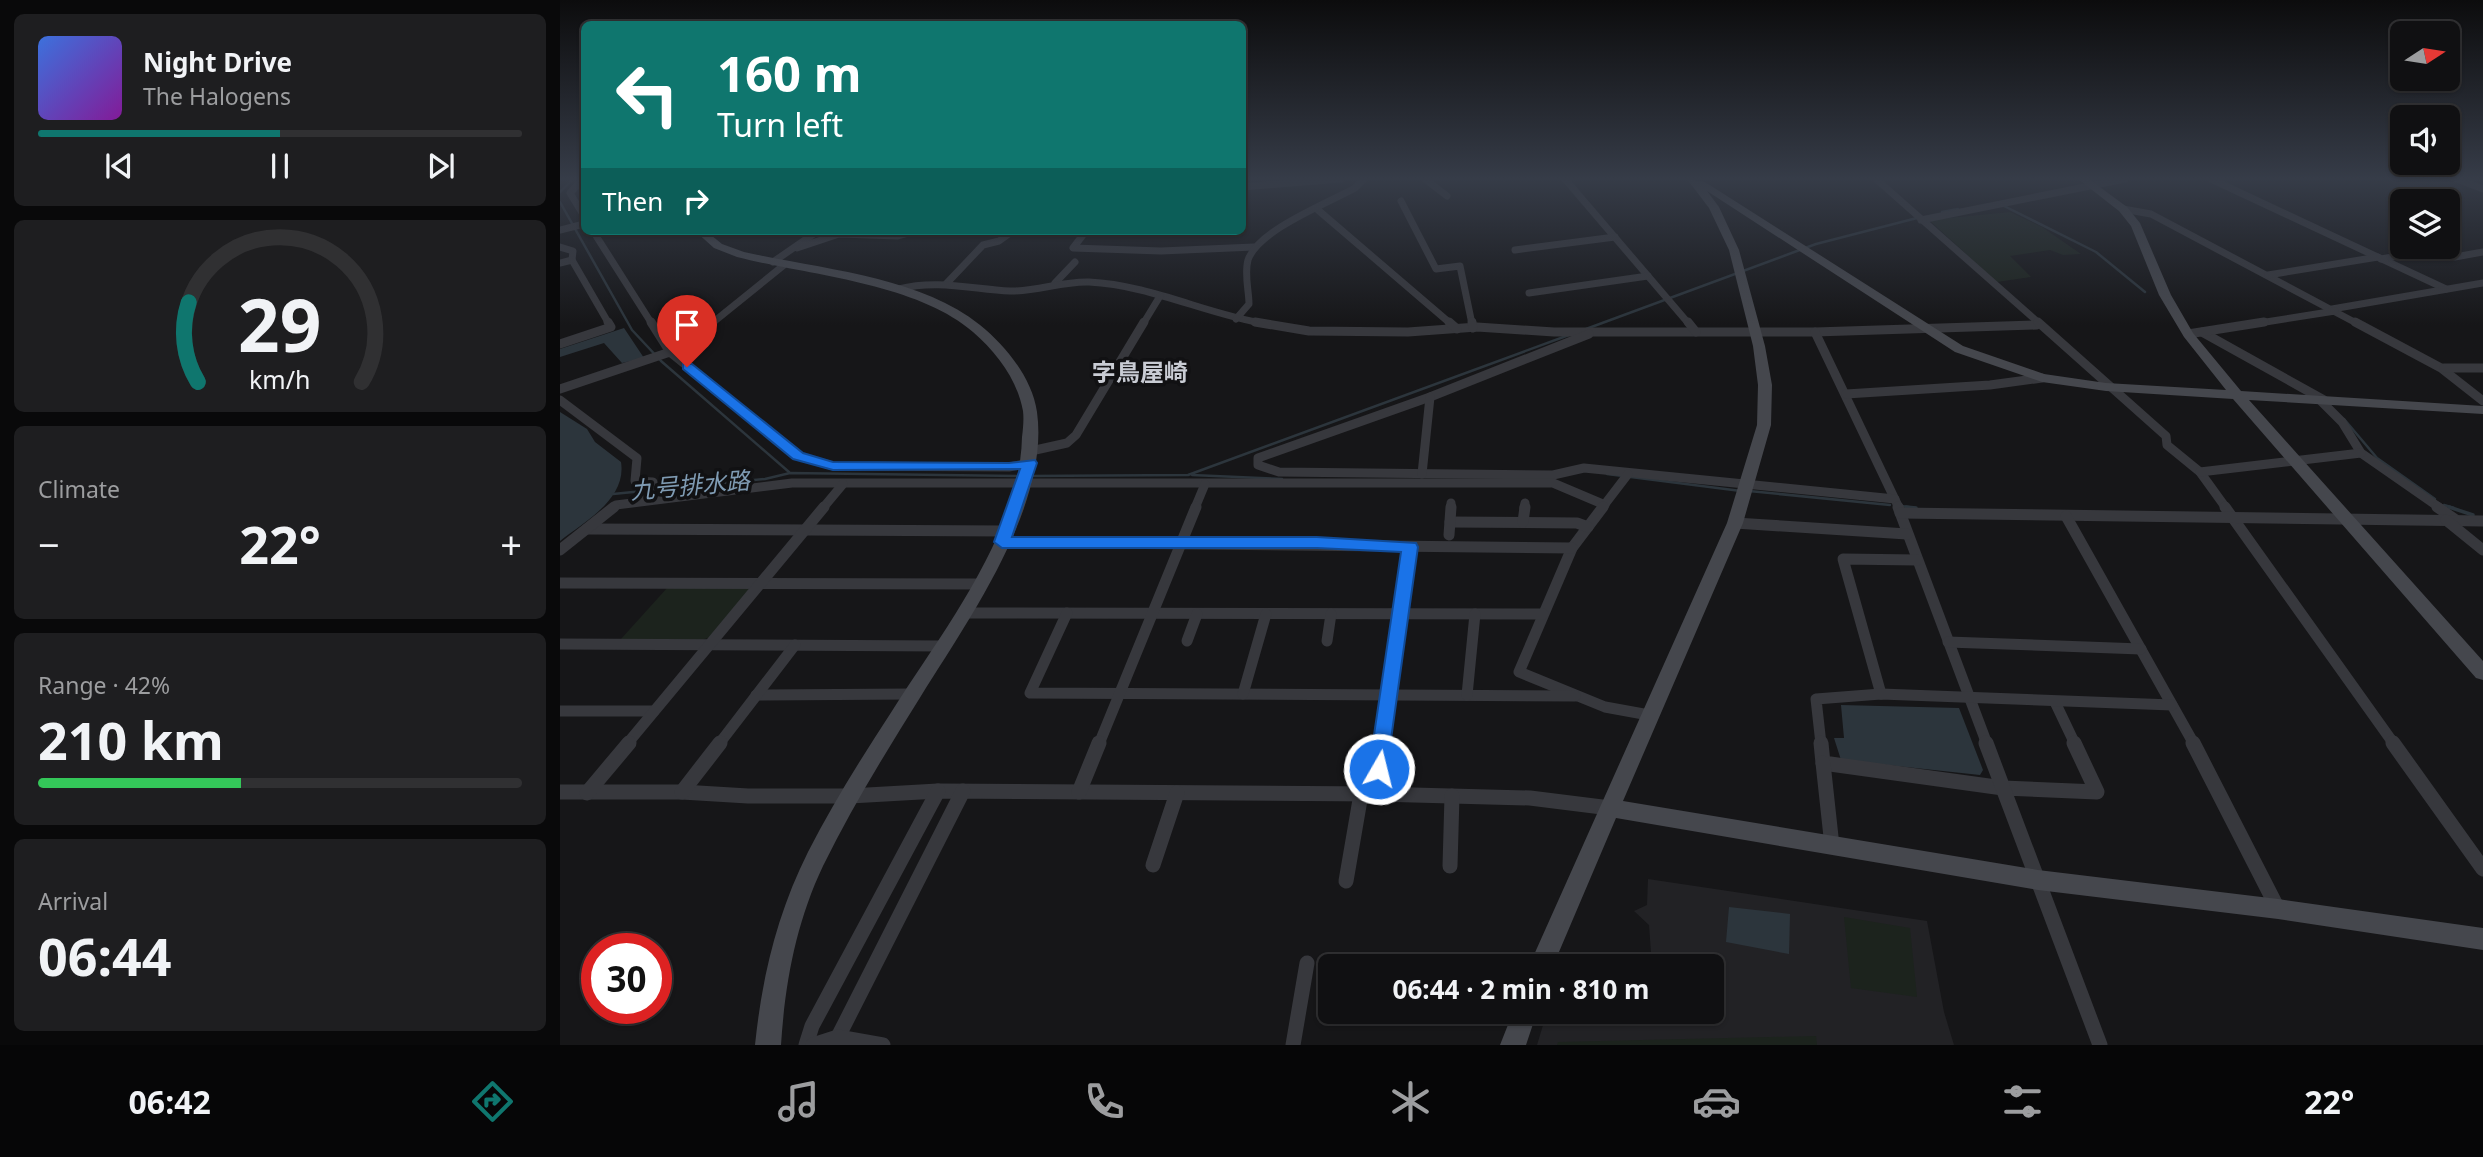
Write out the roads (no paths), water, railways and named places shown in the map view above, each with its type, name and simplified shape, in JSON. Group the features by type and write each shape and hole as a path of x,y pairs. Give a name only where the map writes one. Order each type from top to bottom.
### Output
{"street":[{"path":"1236,319 1249,304 1248,261 1254,247 1281,228"},
{"path":"1339,228 1457,328"},
{"path":"1415,228 1436,269 1460,266 1474,328"},
{"path":"1607,228 1696,332"},
{"path":"1546,954 1735,523 1764,425 1765,385 1739,272 1725,228"},
{"path":"1769,228 1923,328 1991,362 2042,379 2106,387 2483,410"},
{"path":"1930,228 2200,472 2236,518 2483,869"},
{"path":"2138,228 2165,295 2199,334 2240,396 2483,673"},
{"path":"2177,228 2441,368 2483,401"},
{"path":"2315,228 2446,289"},
{"path":"595,235 669,354 798,456 814,461 833,466 1009,467 1205,484 1553,483 1605,505"},
{"path":"706,235 731,251 899,289 961,318 984,335 1004,356 1017,374 1027,399 1028,469 1004,537 963,613 850,796 803,886 789,923 779,962 768,1045"},
{"path":"560,389 669,354 813,235"},
{"path":"797,248 835,235"},
{"path":"868,235 902,235"},
{"path":"946,284 983,245 999,241 1007,235"},
{"path":"1083,235 1073,248 1161,251 1254,247"},
{"path":"1515,250 1615,237"},
{"path":"560,247 573,251 572,260 611,327 560,344"},
{"path":"2268,275 2438,250 2455,257 2483,252"},
{"path":"560,263 572,260"},
{"path":"1055,283 1075,262"},
{"path":"1529,293 1648,276"},
{"path":"899,289 914,283 1014,291 1055,283 1110,284 1236,319 1309,331 1408,332 1474,328 1569,332 1815,332 2038,325"},
{"path":"2199,334 2446,289 2479,284 2483,289"},
{"path":"560,550 616,505 645,494 792,483 843,484 1028,469 1076,435 1160,296"},
{"path":"1592,331 1430,397 1258,458 1258,465 1263,469 1279,472 1422,474 1553,475 1584,468 1626,477 1897,506 2066,516 2483,521"},
{"path":"1815,332 1897,506 2100,1045"},
{"path":"2199,334 2322,400 2342,422 2361,453 2451,520 2483,550"},
{"path":"2441,368 2483,368"},
{"path":"1846,394 2042,379"},
{"path":"1422,474 1430,397"},
{"path":"560,400 637,458 635,481 653,482 645,494"},
{"path":"2200,472 2361,453"},
{"path":"1626,477 1572,548 1519,672 1605,707 1649,715"},
{"path":"587,793 843,484"},
{"path":"1079,792 1179,542 1205,484"},
{"path":"1449,535 1451,503"},
{"path":"1523,522 1525,503"},
{"path":"2066,516 2172,705 2278,909"},
{"path":"1450,522 1577,523 1588,527"},
{"path":"1735,523 1907,534"},
{"path":"587,529 807,529 1179,542 1317,542 1410,547 1572,548"},
{"path":"1346,881 1389,694 1410,547"},
{"path":"1881,694 1843,559 1917,560"},
{"path":"560,583 979,584"},
{"path":"963,613 1543,614"},
{"path":"1068,613 1030,693 1575,696"},
{"path":"1187,641 1197,614"},
{"path":"1243,694 1266,614"},
{"path":"1326,641 1331,614"},
{"path":"1467,695 1475,614"},
{"path":"1948,642 2141,649"},
{"path":"560,644 943,646"},
{"path":"682,792 795,645"},
{"path":"756,695 912,694"},
{"path":"1832,846 1816,699 1881,694 2172,705"},
{"path":"1823,763 2003,788 2097,792 2056,702"},
{"path":"560,711 654,711"},
{"path":"560,792 850,796 938,792 1079,792 1530,798 1610,808 2038,880 2278,909 2483,939"},
{"path":"806,1045 812,1026 938,792"},
{"path":"838,1037 963,792"},
{"path":"1153,865 1177,793"},
{"path":"1450,866 1452,796"},
{"path":"1293,1045 1307,963"},
{"path":"1513,1045 1521,1024"},
{"path":"813,1045 838,1037 883,1045"}],"waterway":[{"path":"574,228 632,330 661,361 789,472"},
{"path":"1586,329 1816,244 1879,228"},
{"path":"2048,228 2096,252 2145,292"},
{"path":"1028,476 1188,475 1569,335"},
{"path":"2344,419 2377,458 2435,499"},
{"name":"九号排水路","path":"613,494 765,479 790,473 1020,476"},
{"path":"1607,474 1741,491"},
{"path":"1192,475 1282,479"},
{"path":"1749,491 1890,505"},
{"path":"2444,505 2454,508"},
{"path":"1901,506 1916,508 1906,507"},
{"path":"2449,507 2473,515"}],"district":[{"name":"字鳥屋崎","path":"1140,373"}]}
